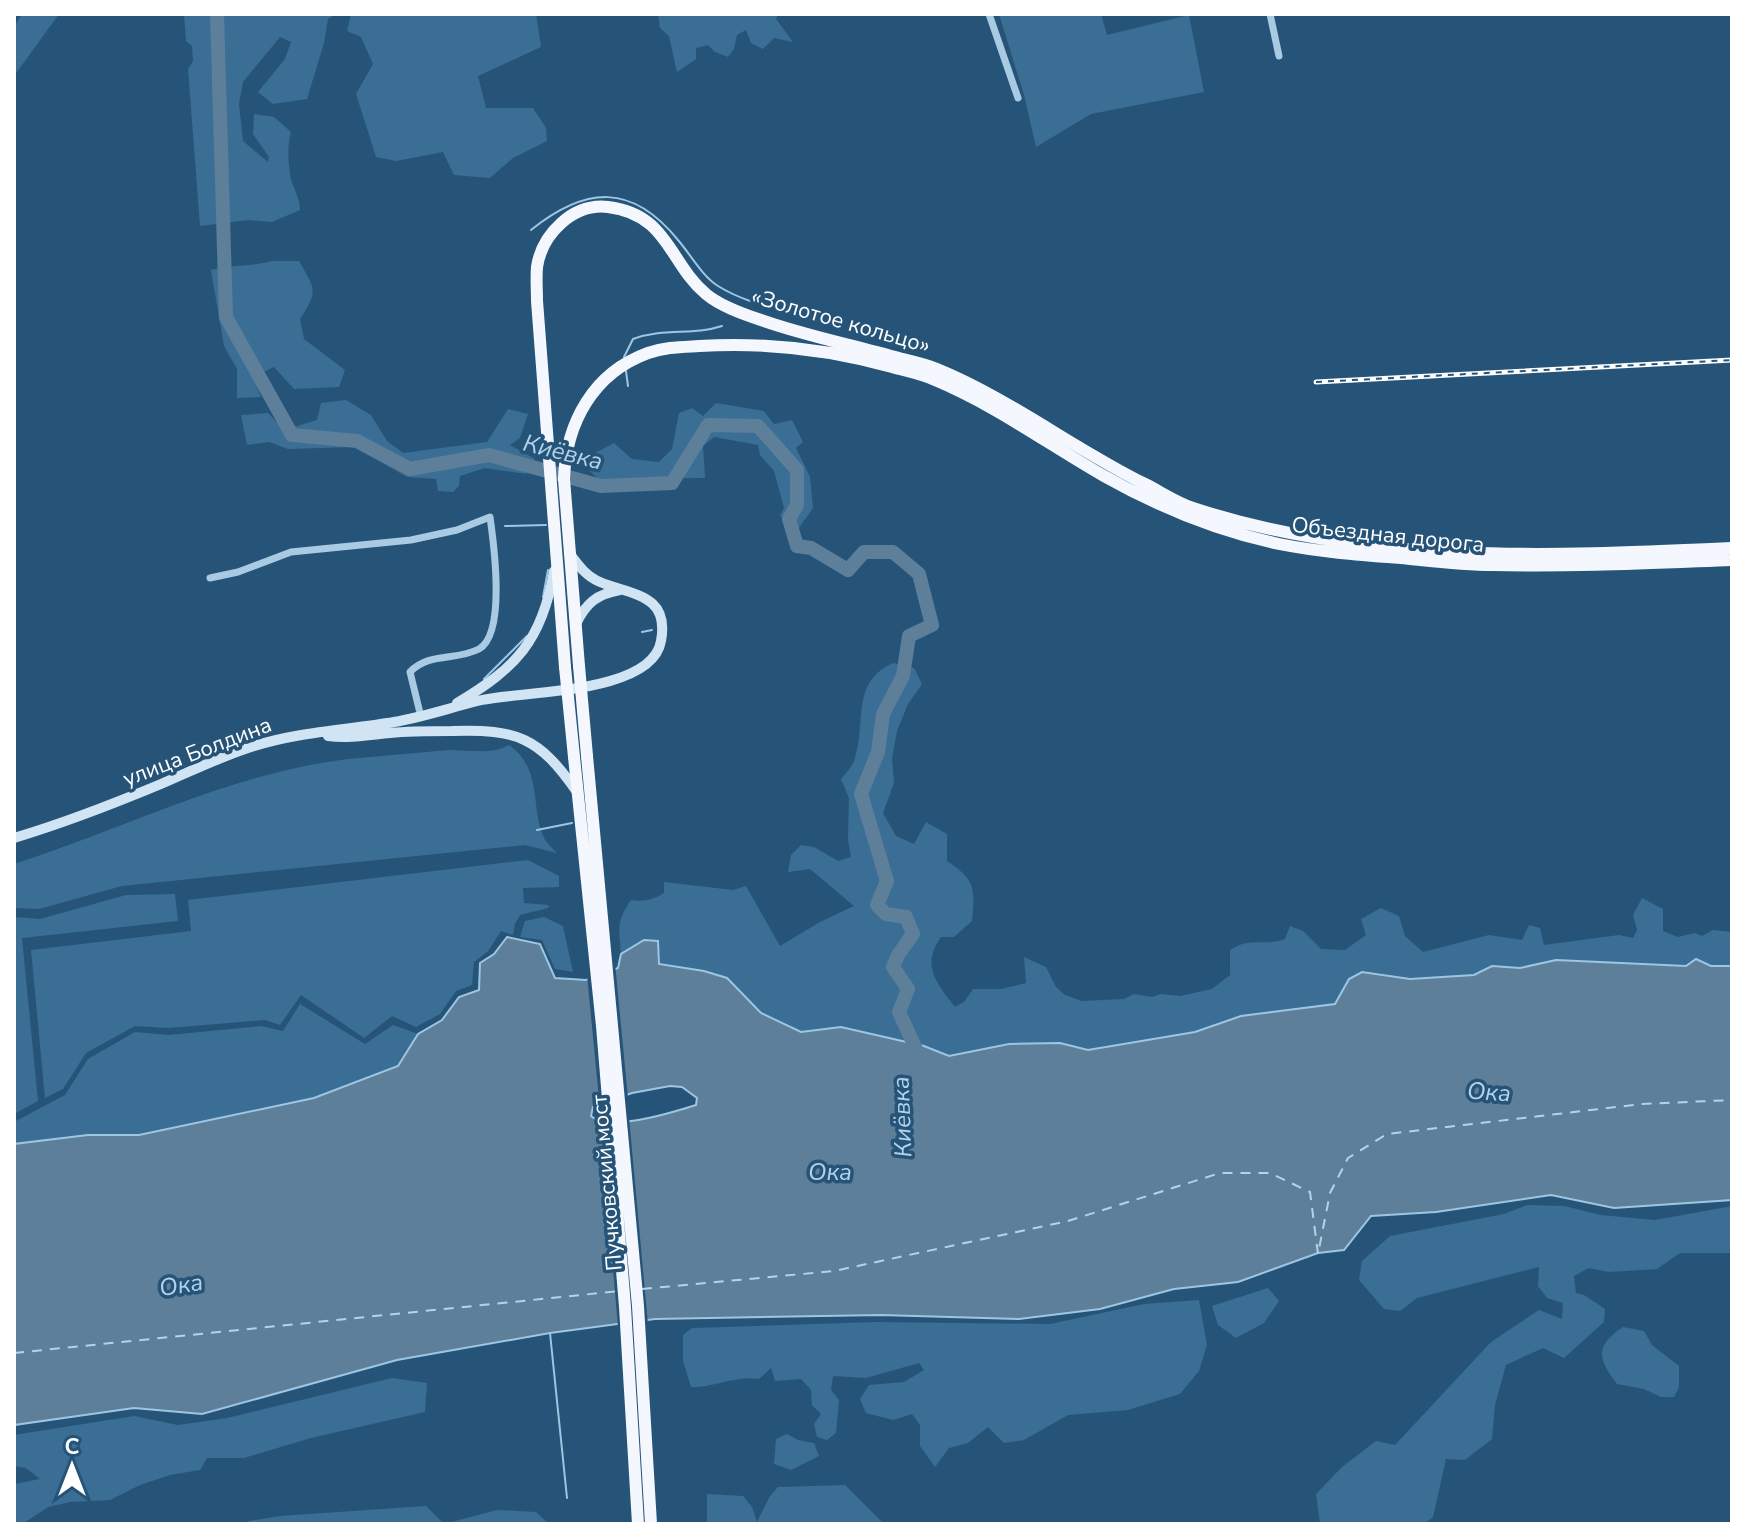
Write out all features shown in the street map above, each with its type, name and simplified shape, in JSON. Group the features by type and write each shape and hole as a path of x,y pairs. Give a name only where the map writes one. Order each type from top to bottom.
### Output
{"highway":[{"name":"«Золотое кольцо»","path":"572,667 537,301 537,265 547,237 564,220 582,210 607,207 642,217 665,239 706,294 730,307 762,321 935,374"},
{"name":"«Золотое кольцо»","path":"563,553 565,453 575,420 592,394 618,368 646,353 664,348 720,345 803,348 935,374"},
{"name":"Объездная дорога","path":"935,374 1018,410 1111,467 1190,507 1279,532 1492,555 1732,548"},
{"name":"Объездная дорога","path":"935,374 1105,477 1186,517 1277,543 1367,555 1490,565 1614,565 1732,560"},
{"path":"563,553 575,626 572,667 589,839"},
{"path":"580,757 577,792 589,839"},
{"name":"Пучковский мост","path":"589,839 625,1307 638,1524"},
{"name":"Пучковский мост","path":"589,839 637,1291 651,1524"}],"main road":[{"path":"563,553 581,571 601,583 627,589 654,605 661,622 659,649 655,658 641,671 575,688 482,700 445,710 488,686 522,652 544,616 563,553"},
{"path":"575,626 594,597 627,589"},
{"name":"улица Болдина","path":"14,838 127,798 250,747 280,739 421,717 445,710"},
{"path":"314,735 341,738 404,732 489,730 523,738 548,755 577,792"}],"street":[{"path":"989,14 1018,98"},
{"path":"1270,14 1279,56"},
{"path":"210,578 238,572 291,552 411,540 457,530 490,517 494,582 498,595 491,638 479,649 419,662 410,672 421,717"}],"shaded area":[{"path":"22,14 59,14 14,76 14,27"},
{"path":"184,14 336,14 328,19 307,99 273,104 258,92 285,59 291,42 280,37 243,82 239,104 243,141 268,162 269,157 253,134 254,114 274,117 291,132 289,167 300,210 272,222 248,220 200,226 188,69 193,61 192,46 186,41"},
{"path":"351,14 536,14 541,47 478,76 486,108 533,108 546,128 547,141 513,158 490,178 454,175 443,152 396,161 376,157 356,94 373,64 361,37 347,31"},
{"path":"658,14 778,14 776,19 793,42 774,38 763,49 751,43 746,30 737,35 734,49 728,57 715,52 708,45 696,48 696,59 677,72 669,36 660,28"},
{"path":"999,14 1101,14 1107,35 1189,15 1204,92 1091,114 1036,147"},
{"path":"272,261 299,261 309,278 312,296 300,319 304,339 345,370 339,387 294,389 274,367 253,377 261,397 237,398 237,369 224,346 211,270"},
{"path":"346,400 371,415 387,441 403,453 487,442 508,409 528,414 520,438 510,445 535,459 526,474 485,468 460,476 459,486 453,492 438,491 436,479 407,477 354,447 288,449 269,442 247,445 241,415 268,413 284,430 317,420 321,403"},
{"path":"716,403 764,411 774,424 792,420 803,442 796,448 810,477 813,508 798,529 780,516 784,508 774,471 760,455 758,445 714,437 703,446 705,478 598,479 580,461 614,443 632,459 659,462 672,449 679,413 692,408 703,416"},
{"path":"893,663 914,668 922,684 908,704 897,731 892,759 894,783 883,813 896,836 914,844 926,822 947,834 947,861 964,874 972,886 972,921 954,937 941,937 932,957 933,974 955,1007 964,1002 973,989 1001,989 1026,983 1024,957 1046,967 1056,987 1065,995 1082,1001 1124,999 1134,994 1180,996 1212,989 1230,975 1230,950 1238,946 1285,939 1290,926 1303,931 1321,949 1345,950 1366,935 1361,919 1381,908 1399,916 1405,936 1423,952 1489,935 1522,940 1529,925 1540,928 1544,945 1619,935 1633,938 1637,930 1633,915 1642,898 1663,909 1663,931 1678,937 1695,933 1702,936 1713,930 1732,932 1732,966 1711,966 1696,959 1686,966 1556,960 1520,968 1492,966 1474,975 1410,979 1377,973 1349,979 1335,1004 1241,1016 1195,1032 1088,1050 1060,1043 1009,1044 949,1056 924,1046 841,1027 801,1032 761,1013 727,978 659,964 658,941 644,940 621,954 620,926 626,907 631,900 648,900 664,893 664,882 733,890 746,886 780,946 854,906 810,869 788,872 791,855 801,845 814,847 838,861 851,857 848,840 849,798 841,779 855,758 865,692 880,671"},
{"path":"509,745 527,765 544,838 557,853 525,845 122,886 39,909 14,908 14,864 233,785 323,763 449,750 488,751"},
{"path":"528,860 559,876 559,887 523,888 524,903 549,905 548,908 520,915 513,935 501,931 488,951 474,962 472,985 456,991 440,1014 416,1027 392,1016 364,1038 301,995 280,1025 265,1020 168,1028 135,1026 86,1053 63,1089 45,1098 31,950 191,931 188,900"},
{"path":"175,894 178,921 22,938 38,1101 14,1114 14,917 40,919 126,895"},
{"path":"544,917 563,926 573,972 555,969 542,940 520,937 525,921"},
{"path":"300,1004 365,1044 393,1025 418,1034 398,1066 314,1098 139,1135 88,1135 14,1144 14,1122 65,1095 88,1059 135,1032 169,1035 261,1026 283,1031"},
{"path":"1527,1205 1564,1206 1601,1215 1655,1220 1732,1206 1732,1253 1680,1253 1657,1269 1609,1272 1589,1268 1574,1276 1576,1293 1605,1309 1604,1322 1564,1358 1543,1348 1506,1365 1495,1405 1492,1439 1465,1460 1446,1459 1433,1517 1425,1524 1320,1524 1316,1494 1342,1467 1376,1441 1395,1445 1491,1342 1539,1310 1562,1319 1563,1303 1547,1298 1538,1286 1539,1267 1417,1298 1400,1311 1384,1309 1359,1280 1362,1261 1390,1236 1504,1214"},
{"path":"1268,1288 1279,1301 1264,1323 1236,1338 1218,1325 1212,1306"},
{"path":"1199,1300 1207,1345 1199,1371 1180,1394 1128,1410 1068,1415 1024,1440 1004,1443 988,1427 968,1443 949,1448 935,1467 920,1446 920,1425 912,1414 893,1420 866,1413 860,1399 869,1385 904,1382 924,1370 919,1363 866,1378 833,1376 831,1390 839,1400 836,1433 827,1440 817,1437 814,1424 821,1414 812,1405 811,1390 801,1379 775,1381 771,1368 759,1379 691,1387 683,1361 683,1335 692,1328 875,1322 1050,1324 1144,1304"},
{"path":"1623,1327 1644,1331 1652,1345 1679,1366 1679,1387 1674,1397 1661,1397 1644,1389 1617,1384 1606,1367 1602,1353 1607,1340"},
{"path":"392,1378 427,1383 425,1412 311,1438 244,1458 207,1458 200,1470 170,1475 140,1485 110,1500 70,1502 48,1507 24,1523 14,1524 14,1484 40,1479 26,1468 14,1466 14,1435 134,1416 178,1425 227,1418"},
{"path":"787,1434 814,1443 819,1456 791,1470 774,1464 776,1439"},
{"path":"845,1485 884,1524 707,1524 707,1494 743,1496 752,1507 757,1522 778,1487"},
{"path":"426,1506 444,1524 246,1524 280,1516"},
{"path":"497,1510 536,1512 549,1524 444,1524"}],"water":[{"name":"Ока","path":"507,937 540,944 555,978 586,980 618,968 621,954 644,940 658,941 659,964 727,978 761,1013 801,1032 841,1027 924,1046 949,1056 1009,1044 1060,1043 1088,1050 1195,1032 1241,1016 1335,1004 1349,979 1362,972 1410,979 1474,975 1492,966 1520,968 1556,960 1686,966 1696,959 1711,966 1732,966 1732,1200 1614,1208 1551,1195 1436,1212 1371,1216 1344,1250 1318,1253 1238,1282 1174,1289 1100,1309 1019,1319 881,1315 655,1319 550,1333 397,1360 202,1414 134,1408 14,1425 14,1144 88,1135 139,1135 314,1098 398,1066 418,1034 442,1020 459,997 479,990 480,963 494,954","holes":["670,1086 682,1087 697,1098 696,1105 626,1122 599,1121 591,1116 593,1107 632,1093"]}],"pier":[{"path":"615,963 628,1098 600,1109 587,975"},
{"path":"629,1117 648,1324 618,1327 600,1118"}],"waterway":[{"name":"Киёвка","path":"217,14 226,317 292,435 357,441 410,469 489,455 601,486 672,483 708,425 758,426 797,470 797,505 789,519 797,546 811,548 848,570 864,552 893,552 919,574 932,625 909,636 903,676 883,714 878,752 861,794 887,881 877,905 886,914 906,917 913,934 893,967 908,989 899,1012 921,1060"},
{"path":"531,230 571,205 608,197 626,200 661,221 718,286 755,303 822,322"},
{"path":"624,357 633,339 645,335 700,331 722,326"},
{"path":"626,371 628,386"},
{"path":"505,526 546,525"},
{"path":"543,597 548,570"},
{"path":"642,632 652,630"},
{"path":"484,679 527,636"},
{"path":"537,830 572,823"},
{"path":"550,1333 567,1498"}],"ferry route":[{"path":"642,1289 834,1271 1068,1221 1220,1173 1270,1173 1310,1192 1318,1254 1330,1193 1348,1158 1387,1134 1642,1104 1732,1100"},
{"path":"14,1353 620,1291"}],"railway":[{"path":"1316,382 1732,360"}]}
